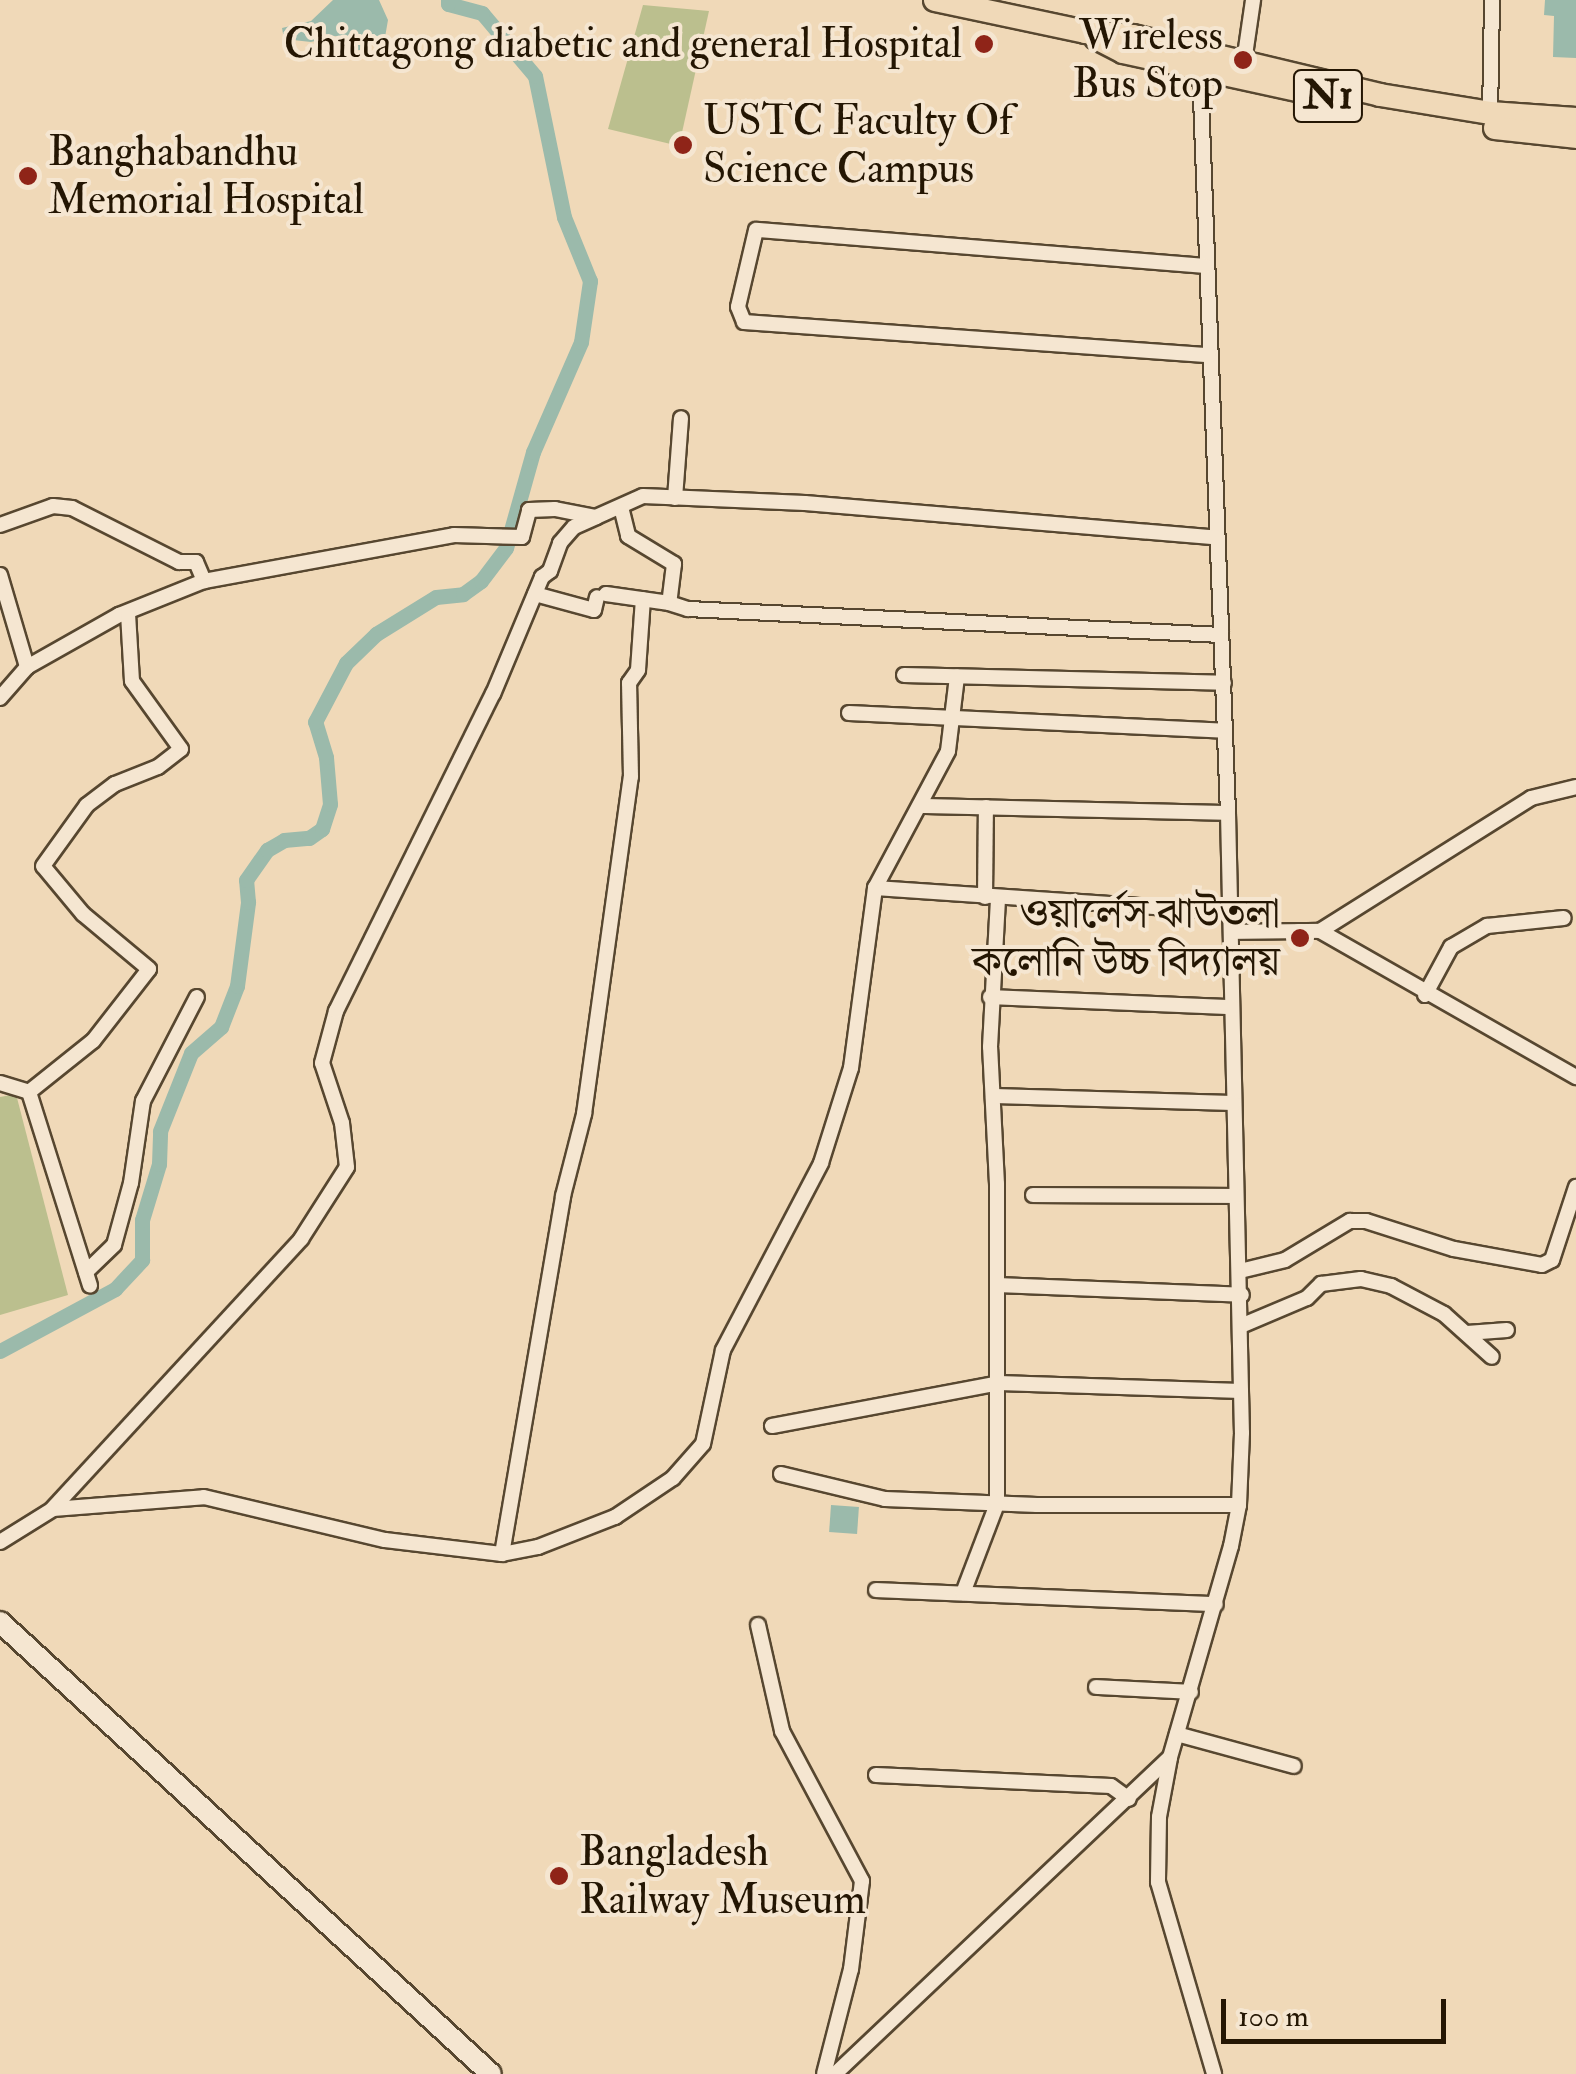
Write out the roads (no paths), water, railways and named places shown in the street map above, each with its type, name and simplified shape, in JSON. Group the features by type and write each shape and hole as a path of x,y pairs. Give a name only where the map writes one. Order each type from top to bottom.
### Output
{"highway":[{"name":"N1","path":"935,0 1085,32 1133,36 1380,95 1576,136"},
{"name":"N1","path":"1085,32 1123,52 1200,72 1437,120 1576,119"}],"main road":[{"path":"0,1622 491,2074"}],"street":[{"path":"1244,62 1252,0"},
{"path":"1491,120 1492,0"},
{"path":"1200,72 1224,683 1236,1196 1243,1326 1239,1505 1216,1604 1170,1758 1159,1817 1158,1882 1214,2074"},
{"path":"1205,266 756,230 738,307 744,322 1209,355"},
{"path":"675,498 681,418"},
{"path":"0,1542 53,1509 301,1239 347,1167 342,1124 322,1063 336,1012 448,788 535,594 567,535 643,496 804,503 1218,538"},
{"path":"0,524 54,506 72,508 179,562 196,562 204,581"},
{"path":"620,507 628,536 674,564 669,603"},
{"path":"0,698 27,668 128,613 204,581 454,535 496,533 522,538 529,510 555,509 596,517"},
{"path":"0,575 27,668"},
{"path":"535,594 594,610 601,596 708,611 1221,635"},
{"path":"502,1554 563,1196 584,1114 631,777 630,683 638,670 642,599"},
{"path":"29,1092 93,1041 149,970 83,914 43,866 87,806 116,784 158,767 181,749 132,681 128,613"},
{"path":"904,675 1224,683"},
{"path":"53,1509 204,1497 385,1540 502,1554 538,1547 615,1517 673,1478 703,1444 723,1350 820,1163 851,1068 875,888 948,750 955,717 956,677"},
{"path":"849,713 1225,731"},
{"path":"1320,931 1531,798 1576,787"},
{"path":"921,806 1228,813"},
{"path":"962,1592 997,1504 999,1383 986,807"},
{"path":"875,888 1231,912"},
{"path":"1425,994 1451,947 1486,926 1523,919 1564,918"},
{"path":"1232,932 1320,931 1369,954 1425,994 1576,1077"},
{"path":"29,1092 88,1279 114,1245 131,1183 143,1101 197,997"},
{"path":"990,998 1232,1007"},
{"path":"0,1082 29,1092"},
{"path":"993,1096 1234,1102"},
{"path":"1240,1272 1284,1260 1350,1220 1366,1221 1454,1249 1542,1265 1552,1260 1576,1187"},
{"path":"1033,1195 1236,1196"},
{"path":"1243,1326 1308,1298 1322,1284 1361,1279 1391,1286 1444,1314 1492,1357"},
{"path":"997,1285 1242,1295"},
{"path":"1467,1333 1507,1330"},
{"path":"772,1426 999,1383 1241,1390"},
{"path":"781,1474 885,1499 997,1504 1239,1505"},
{"path":"876,1590 1216,1604"},
{"path":"758,1625 782,1731 862,1881 851,1969 824,2074"},
{"path":"1096,1687 1191,1692"},
{"path":"1177,1734 1294,1766"},
{"path":"835,2074 1170,1758"},
{"path":"876,1775 1111,1786 1165,1783"},
{"path":"1111,1786 1129,1798"}],"waterway":[{"path":"0,1351 115,1289 142,1260 142,1220 159,1164 160,1131 191,1053 221,1027 237,986 248,902 246,880 267,850 284,840 309,838 322,829 330,804 326,757 315,722 346,663 376,634 436,597 463,594 481,581 506,548 533,452 581,342 590,281 564,217 535,76 482,13 448,4 448,0"}],"place":[{"name":"Chittagong diabetic and general Hospital","path":"984,44"},
{"name":"Wireless Bus Stop","path":"1243,60"},
{"name":"USTC Faculty Of Science Campus","path":"683,145"},
{"name":"Banghabandhu Memorial Hospital","path":"28,176"},
{"name":"ওয়ার্লেস ঝাউতলা কলোনি উচ্চ বিদ্যালয়","path":"1300,938"},
{"name":"Bangladesh Railway Museum","path":"559,1876"}]}
